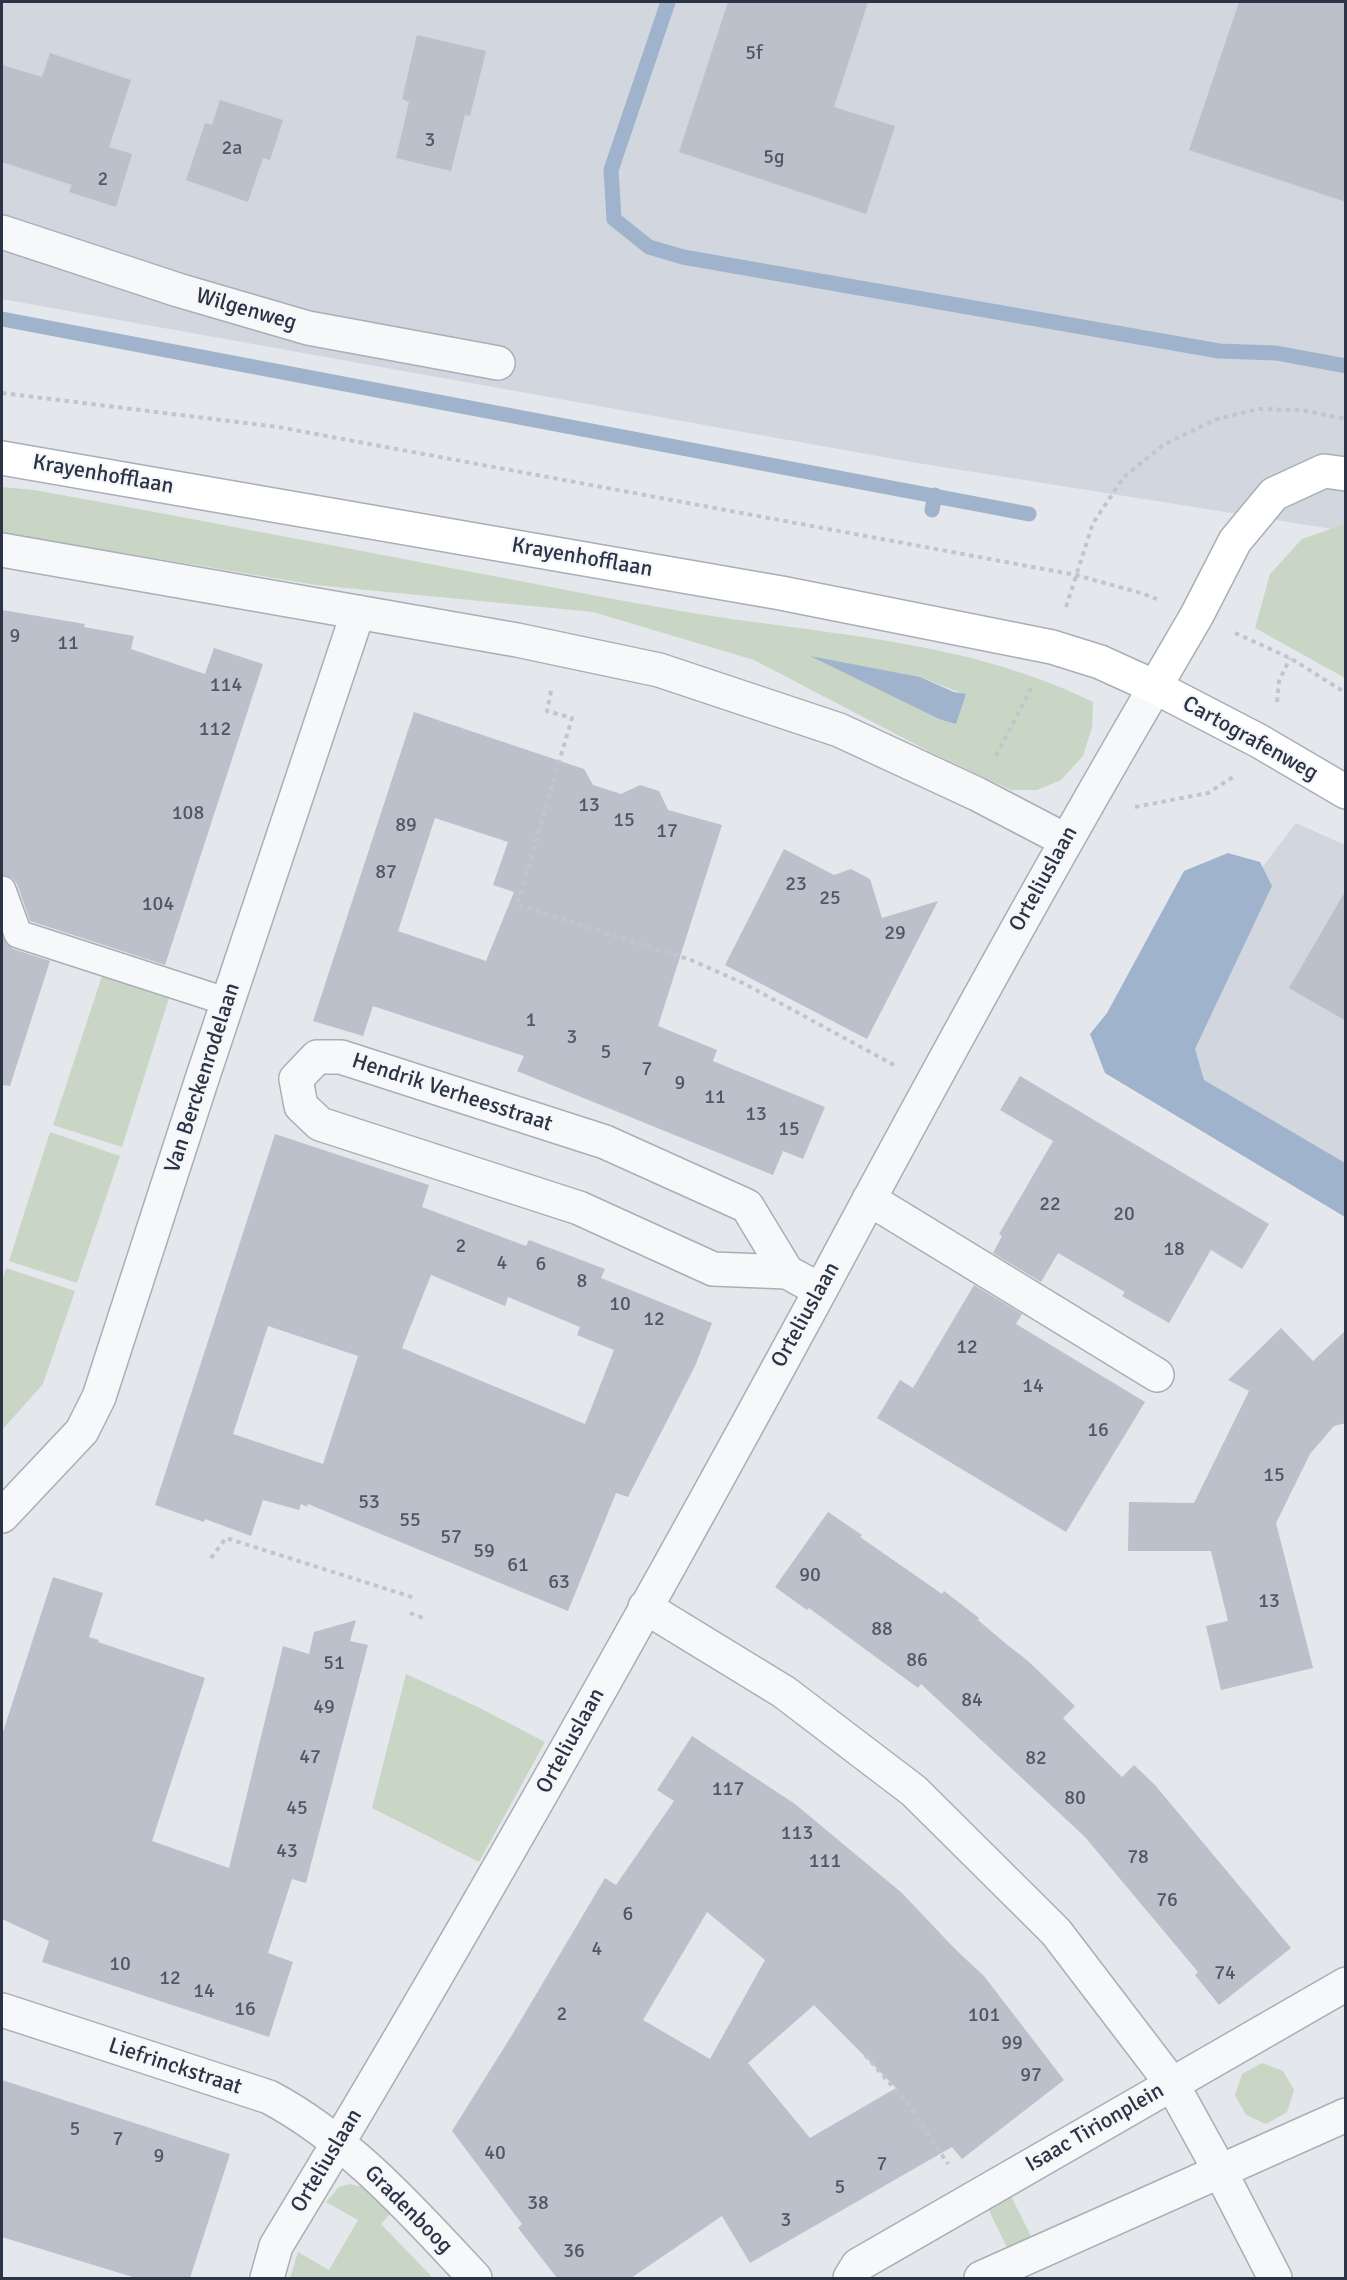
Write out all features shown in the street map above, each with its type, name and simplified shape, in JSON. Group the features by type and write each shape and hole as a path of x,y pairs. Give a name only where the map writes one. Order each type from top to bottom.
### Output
{"street":[{"name":"Wilgenweg","path":"2,232 177,290 308,328 498,363"},
{"name":"Krayenhofflaan","path":"2,458 815,600 1052,647 1100,662 1155,687"},
{"path":"1155,687 1197,615 1235,541 1274,494 1324,471 1346,474"},
{"path":"2,550 358,612 659,670 839,730 977,794 1065,840"},
{"name":"Van Berckenrodelaan","path":"2,1516 82,1431 91,1415 358,612"},
{"name":"Cartografenweg","path":"1155,687 1259,741 1346,792"},
{"name":"Orteliuslaan","path":"267,2278 276,2246 467,1927 820,1290 1065,840 1155,687"},
{"name":"Hendrik Verheesstraat","path":"787,1272 747,1206 605,1142 341,1057 317,1057 296,1079 301,1106 320,1124 579,1208 713,1269 787,1272 820,1290"},
{"path":"869,1199 1157,1375"},
{"path":"645,1607 784,1692 914,1791 1056,1932 1172,2084 1275,2278"},
{"name":"Isaac Tirionplein","path":"850,2278 858,2265 1346,1984"},
{"name":"Liefrinckstraat","path":"2,2010 269,2097 339,2144"},
{"path":"981,2278 1346,2115"},
{"name":"Gradenboog","path":"339,2144 403,2200 475,2278"}],"lane":[{"path":"2,890 18,934 228,1002"}],"path":[{"path":"2,393 278,427 1076,575 1093,523 1124,477 1163,445 1217,419 1259,409 1301,410 1346,419"},
{"path":"557,649 548,711 572,718 517,904 691,960 745,984 931,1085"},
{"path":"210,1558 226,1538 415,1598"},
{"path":"410,1613 423,1618"},
{"path":"865,2055 908,2104 972,2199"}],"shaded area":[{"path":"2,2 1345,2 1345,531 911,462 2,299"},
{"path":"1296,823 1345,845 1345,1216 1105,1073"}],"green space":[{"path":"2,487 34,490 654,606 943,651 994,664 1044,681 1093,702 1092,728 1083,756 1061,780 1037,790 1011,790 934,754 754,660 593,612 316,585 2,533","holes":["813,657 920,677 966,695 939,719"]},
{"path":"1346,524 1345,678 1255,628 1270,574 1302,539"},
{"path":"102,976 169,998 122,1147 53,1125"},
{"path":"50,1132 120,1156 77,1283 9,1261"},
{"path":"6,1268 75,1291 43,1384 2,1430 2,1281"},
{"path":"406,1674 478,1707 545,1742 479,1862 372,1808"},
{"path":"1262,2063 1283,2071 1294,2090 1287,2112 1266,2124 1246,2115 1235,2095 1242,2074"},
{"path":"350,2184 362,2187 391,2213 381,2224 433,2278 290,2278 298,2252 329,2270 358,2220 326,2202 339,2187"},
{"path":"1008,2190 1035,2244 1011,2256 986,2204"}],"water":[{"path":"810,656 920,677 954,692 966,694 956,724 939,719"},
{"path":"1228,853 1260,862 1272,886 1195,1049 1204,1080 1345,1163 1345,1217 1105,1073 1090,1034 1107,1013 1184,871"}],"building":[{"path":"728,2 868,2 834,107 895,126 866,214 679,152"},
{"path":"1239,2 1346,2 1346,202 1189,150"},
{"path":"417,35 486,51 470,116 465,115 451,171 396,158 409,102 402,99"},
{"path":"50,53 131,80 109,147 132,154 116,207 69,192 72,185 2,162 2,65 42,77"},
{"path":"220,100 283,120 270,160 263,158 248,202 186,180 205,123 212,125"},
{"path":"2,610 85,624 84,627 134,636 131,649 205,674 214,648 263,664 165,965 30,921 17,884 12,878 2,875"},
{"path":"414,712 584,769 593,785 621,794 640,785 659,791 668,810 722,825 658,1026 717,1050 713,1061 825,1107 803,1159 783,1151 773,1175 517,1071 524,1056 373,1006 363,1036 313,1021","holes":["435,818 508,842 493,885 514,892 486,961 398,931"]},
{"path":"784,849 834,875 851,869 870,879 882,918 938,901 867,1039 725,965"},
{"path":"1346,890 1346,1021 1289,988"},
{"path":"2,935 7,945 13,949 50,961 10,1086 2,1085"},
{"path":"1020,1076 1269,1224 1242,1269 1211,1250 1169,1323 1122,1296 1125,1292 1058,1253 1041,1282 993,1253 1002,1236 999,1234 1053,1141 1000,1110"},
{"path":"275,1134 429,1185 422,1207 526,1246 529,1240 605,1269 601,1278 712,1323 695,1366 628,1497 616,1493 568,1611 308,1504 307,1507 301,1504 299,1510 263,1500 251,1536 205,1519 204,1522 155,1505","holes":["431,1275 505,1306 508,1297 580,1327 577,1335 614,1350 585,1424 402,1348","268,1326 358,1356 323,1464 233,1434"]},
{"path":"974,1285 1022,1314 1016,1324 1145,1402 1066,1532 877,1418 900,1380 913,1388"},
{"path":"1281,1328 1313,1361 1346,1330 1346,1423 1334,1426 1310,1454 1276,1523 1313,1668 1221,1690 1206,1626 1228,1621 1211,1551 1128,1551 1129,1502 1194,1503 1249,1391 1228,1380"},
{"path":"828,1512 942,1594 944,1591 1028,1661 1075,1706 1063,1718 1122,1777 1134,1765 1155,1785 1291,1948 1219,2005 1195,1975 1198,1972 1085,1837 921,1684 918,1688 809,1608 807,1610 775,1587"},
{"path":"53,1577 103,1593 89,1637 205,1678 152,1841 229,1868 283,1646 309,1654 314,1632 356,1620 350,1641 368,1645 306,1883 292,1879 268,1953 293,1962 269,2037 42,1962 49,1941 2,1919 2,1735"},
{"path":"692,1736 795,1804 902,1893 984,1976 1064,2080 962,2159 952,2147 750,2263 722,2216 631,2278 557,2278 518,2228 522,2224 452,2131 605,1878 616,1885 674,1801 657,1790","holes":["707,1912 765,1960 710,2059 643,2020","814,2005 896,2088 810,2138 748,2063"]},
{"path":"2,2080 230,2154 190,2278 136,2278 2,2237"}],"waterway":[{"path":"668,2 611,170 614,219 649,247 683,257 1219,351 1276,353 1346,366"},
{"path":"2,319 1029,514"},
{"path":"932,510 935,495"}]}
